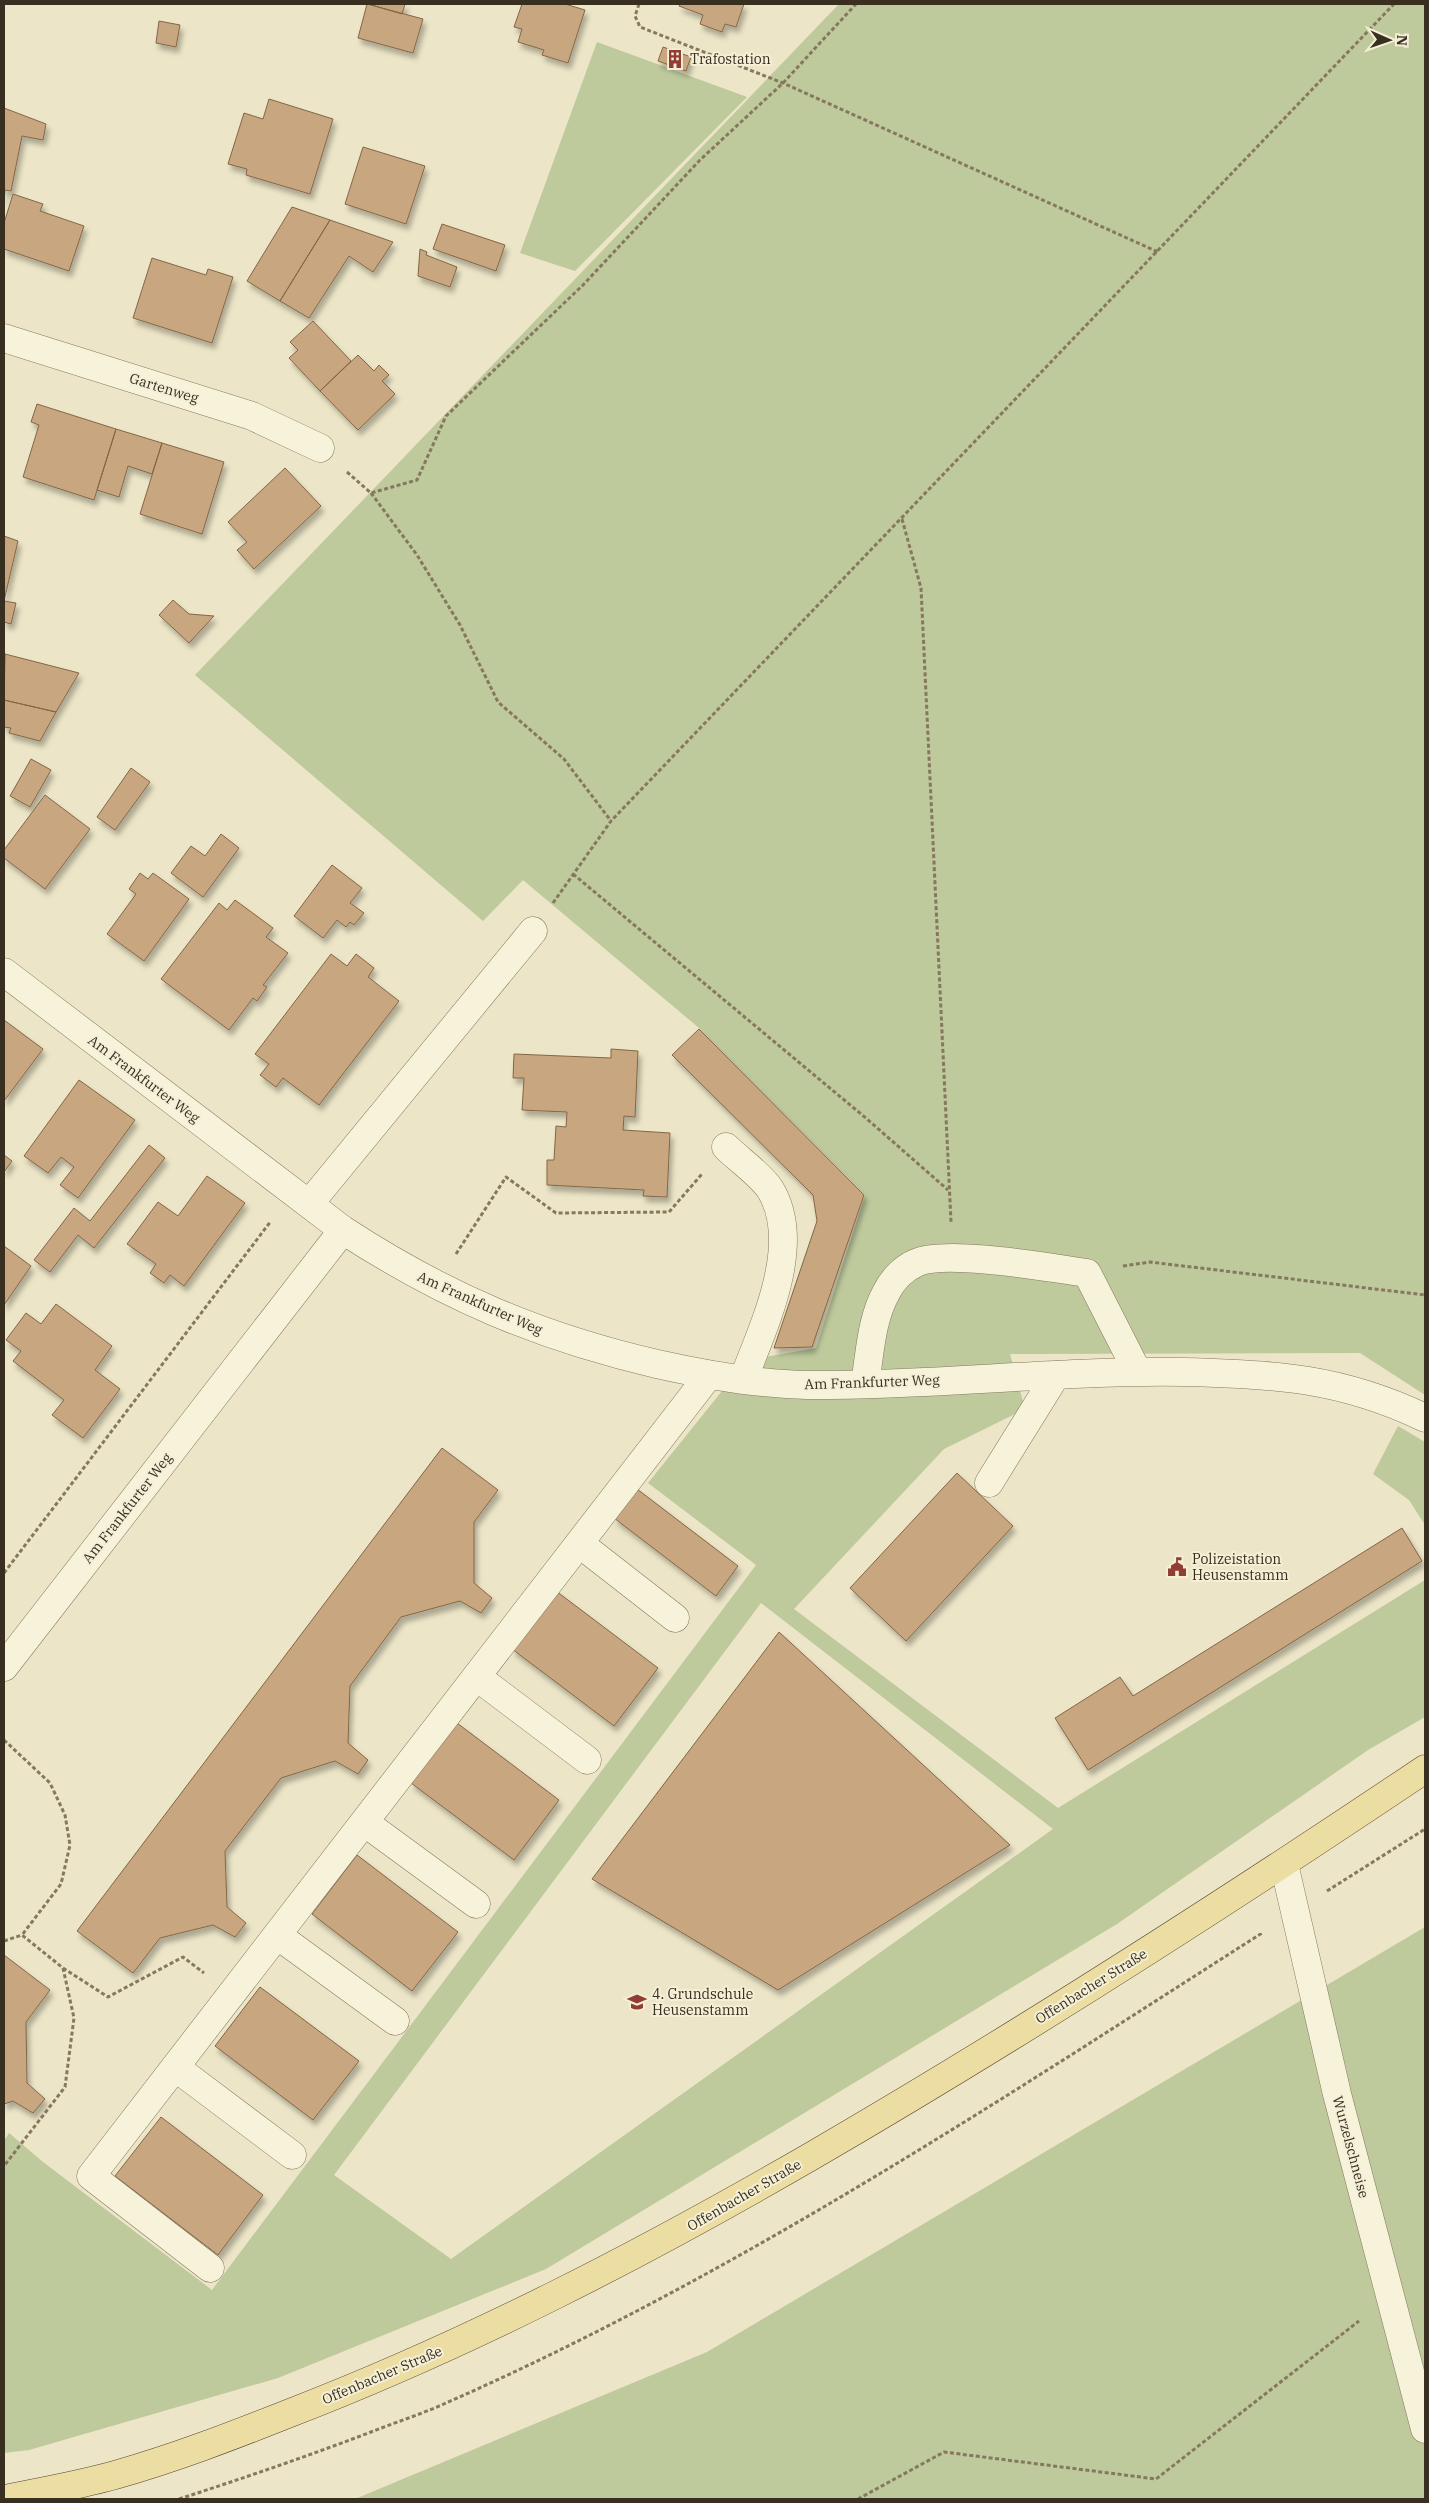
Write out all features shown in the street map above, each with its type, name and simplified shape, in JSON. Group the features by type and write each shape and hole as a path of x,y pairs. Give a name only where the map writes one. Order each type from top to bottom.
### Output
{"main road":[{"name":"Offenbacher Straße","path":"4,2499 110,2476 190,2452 414,2363 574,2287 660,2242 890,2111 1284,1864 1425,1769"}],"street":[{"name":"Gartenweg","path":"4,338 252,416 320,448"},
{"path":"301,1199 533,931"},
{"name":"Am Frankfurter Weg","path":"4,972 301,1199 394,1264 435,1286 550,1334 608,1352 709,1375 743,1380 805,1384 865,1384 1137,1372 1268,1375 1318,1381 1396,1404 1425,1418"},
{"path":"726,1147 770,1188 778,1207 782,1229 782,1262 776,1296 743,1380"},
{"name":"Am Frankfurter Weg","path":"4,1667 343,1230"},
{"path":"865,1384 875,1321 887,1291 900,1273 917,1262 955,1259 1087,1273 1137,1372"},
{"path":"210,2268 91,2176 709,1375"},
{"path":"989,1483 1056,1375"},
{"path":"580,1544 675,1618"},
{"path":"477,1677 588,1760"},
{"path":"364,1822 476,1904"},
{"name":"Wurzelschneise","path":"1284,1864 1337,2094 1425,2429"},
{"path":"277,1935 395,2021"},
{"path":"176,2067 292,2155"}],"path":[{"path":"638,4 635,16 640,27 783,83 1158,252"},
{"path":"372,493 417,480 446,416 583,285 700,160 783,83 856,4"},
{"path":"533,931 611,820 1394,4"},
{"path":"320,448 372,493 417,555 460,625 498,702 564,759 611,820"},
{"path":"902,518 921,588 948,1190 955,1259"},
{"path":"573,874 867,1119 948,1190"},
{"path":"435,1286 506,1178 556,1213 669,1212 726,1147"},
{"path":"4,1573 301,1199"},
{"path":"1087,1273 1150,1262 1425,1294"},
{"path":"4,1740 50,1783 65,1815 70,1845 61,1884 22,1935 4,1941"},
{"path":"22,1935 63,1968 108,1997 183,1958 205,1974"},
{"path":"4,2166 65,2086 74,2018 63,1968"},
{"path":"858,2499 944,2452 1156,2479 1391,2298"}],"green space":[{"path":"839,4 1425,4 1425,1395 1360,1353 1010,1354 1025,1409 944,1449 794,1609 1058,1808 1425,1580 1425,1717 1368,1750 1117,1924 546,2269 278,2378 29,2450 4,2453 4,2141 9,2133 43,2162 212,2290 756,1565 648,1483 747,1360 816,1348 865,1195 699,1028 523,880 483,921 195,675","holes":["761,1603 1053,1829 451,2259 334,2175"]},
{"path":"597,42 747,97 575,271 520,253"},
{"path":"1398,1426 1425,1442 1425,1525 1409,1500 1373,1474"},
{"path":"1425,1927 1425,2499 355,2499 707,2352"}],"building":[{"path":"367,4 423,19 413,53 358,38"},
{"path":"368,4 405,4 402,14"},
{"path":"522,4 565,4 585,10 568,63 542,55 544,50 518,42 522,29 514,27"},
{"path":"680,4 744,4 736,27 725,24 722,32 700,24 703,15 679,6"},
{"path":"159,21 180,25 176,47 156,43"},
{"name":"Trafostation","path":"663,47 691,57 686,71 658,61"},
{"path":"269,99 333,119 310,194 246,175 247,169 228,164 244,113 263,119"},
{"path":"4,108 46,124 43,140 22,136 11,191 5,190 4,201"},
{"path":"363,147 425,166 406,224 345,204"},
{"path":"13,194 43,204 40,211 84,226 69,271 4,249 4,223"},
{"path":"292,207 330,220 280,301 247,281"},
{"path":"330,220 393,242 373,272 349,256 309,318 280,301"},
{"path":"442,224 505,245 496,271 433,249"},
{"path":"420,249 427,252 426,255 457,267 450,287 418,276"},
{"path":"152,258 206,275 208,269 233,277 212,343 133,318"},
{"path":"313,321 351,361 320,391 289,358 298,350 290,342"},
{"path":"358,355 374,371 379,365 389,375 382,381 395,394 358,430 320,391"},
{"path":"37,404 116,429 94,500 23,477 39,425 31,422"},
{"path":"116,429 162,443 152,474 128,466 119,497 97,490"},
{"path":"162,443 224,462 202,534 140,514"},
{"path":"285,468 321,506 254,569 237,550 247,542 228,522"},
{"path":"4,536 18,541 4,601"},
{"path":"173,600 189,614 214,616 189,643 159,615"},
{"path":"4,601 16,603 11,624 4,622"},
{"path":"5,654 79,673 56,712 4,700"},
{"path":"4,700 56,712 40,741 9,733 11,728 4,727"},
{"path":"31,759 51,770 30,807 10,796"},
{"path":"131,768 150,782 115,830 97,817"},
{"path":"45,795 90,829 45,889 4,858 4,850"},
{"path":"221,834 239,848 203,897 171,873 191,846 205,856"},
{"path":"332,865 362,888 350,903 364,913 354,925 350,922 346,927 337,920 323,938 294,916"},
{"path":"140,873 148,879 153,873 189,899 144,961 107,934 136,894 129,889"},
{"path":"235,900 273,928 266,937 288,953 263,985 267,987 257,1001 253,998 229,1030 161,979 219,903 227,910"},
{"path":"331,954 347,966 356,954 374,968 368,977 399,1001 319,1105 283,1078 276,1087 260,1075 269,1064 255,1054"},
{"path":"4,1020 43,1049 4,1101"},
{"path":"699,1029 864,1195 812,1347 774,1348 817,1221 813,1195 672,1055"},
{"path":"611,1049 638,1051 635,1117 624,1116 623,1130 670,1133 667,1197 643,1196 644,1190 547,1185 547,1160 554,1160 556,1126 566,1127 567,1112 522,1110 524,1078 513,1078 514,1054 611,1058"},
{"path":"79,1080 135,1120 78,1198 60,1185 74,1167 61,1157 48,1173 24,1156"},
{"path":"149,1145 165,1158 94,1248 78,1235 50,1272 34,1260 74,1208 90,1221"},
{"path":"4,1155 12,1161 4,1172"},
{"path":"207,1176 245,1203 184,1286 170,1275 164,1283 150,1273 156,1264 127,1244 158,1202 178,1216"},
{"path":"4,1246 31,1266 4,1305"},
{"path":"56,1304 112,1346 95,1370 120,1389 83,1438 52,1415 64,1400 13,1361 21,1351 6,1340 26,1313 41,1324"},
{"path":"442,1448 498,1490 474,1522 474,1583 492,1598 481,1613 460,1601 401,1617 350,1686 348,1743 368,1760 358,1774 335,1761 281,1778 225,1851 227,1907 246,1923 235,1937 213,1925 160,1938 133,1973 77,1931"},
{"path":"957,1473 1013,1526 906,1641 850,1588"},
{"path":"637,1489 738,1566 716,1596 614,1518"},
{"path":"1402,1528 1422,1561 1088,1770 1055,1718 1120,1677 1133,1696"},
{"path":"556,1591 658,1668 614,1726 512,1649"},
{"path":"779,1632 1010,1845 778,1990 592,1879"},
{"path":"457,1723 559,1800 514,1860 411,1783"},
{"path":"357,1855 458,1932 412,1991 312,1914"},
{"path":"4,1955 50,1990 26,2022 27,2083 45,2099 33,2113 13,2101 4,2104"},
{"path":"260,1987 359,2061 313,2120 215,2046"},
{"path":"161,2117 263,2195 218,2255 115,2176"}],"place":[{"name":"Trafostation","path":"675,59"},
{"name":"Polizeistation Heusenstamm","path":"1177,1567"},
{"name":"4. Grundschule Heusenstamm","path":"637,2002"}]}
